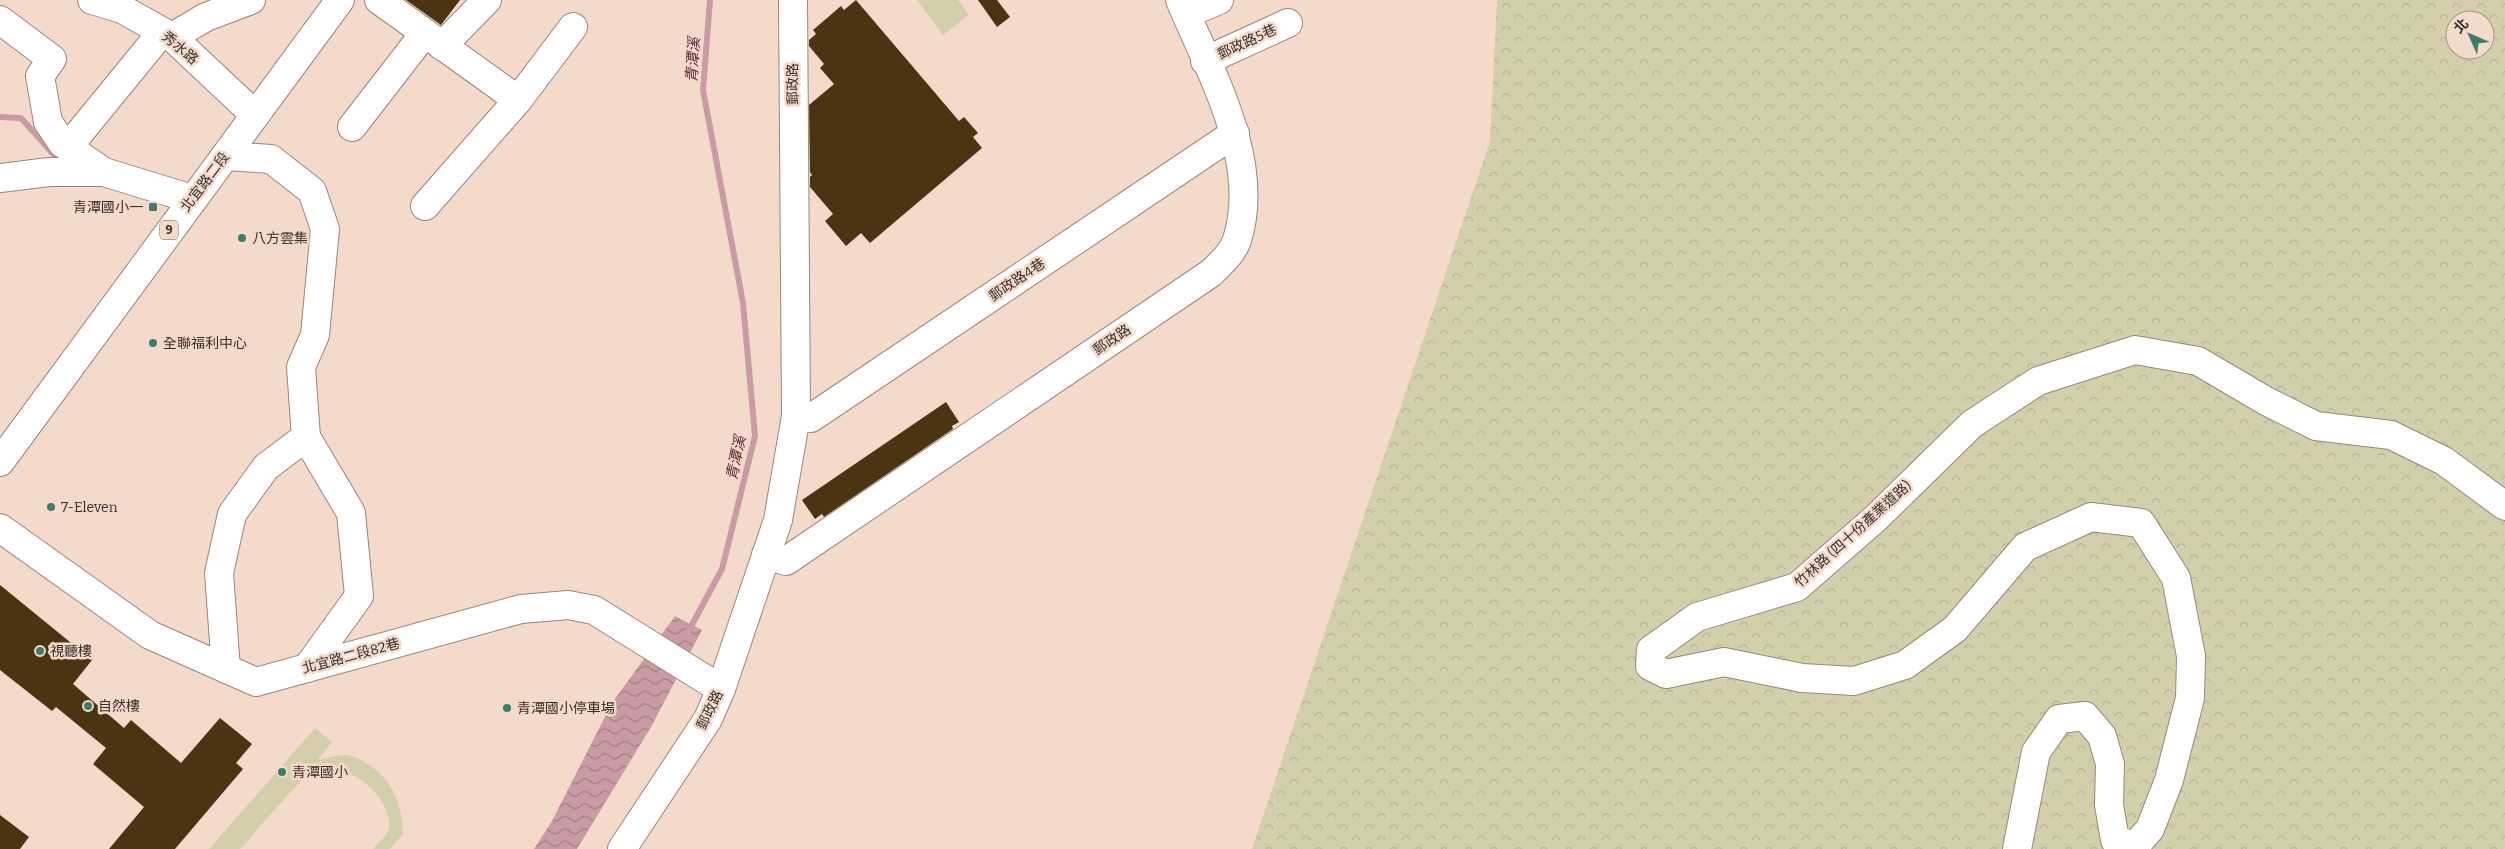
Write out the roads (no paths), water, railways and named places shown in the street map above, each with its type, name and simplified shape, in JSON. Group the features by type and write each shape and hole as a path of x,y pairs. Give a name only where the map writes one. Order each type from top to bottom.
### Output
{"street":[{"name":"秀水路","path":"92,0 122,9 167,34 255,116"},
{"path":"68,147 167,34 251,0"},
{"name":"北宜路二段","path":"0,462 192,198 340,0"},
{"path":"379,0 518,100"},
{"path":"352,128 433,40 486,0"},
{"name":"郵政路","path":"622,849 708,719 721,689 778,520 796,416 793,0"},
{"path":"1183,7 1219,0"},
{"name":"郵政路","path":"766,555 786,561 1210,273 1228,256 1236,241 1245,193 1235,133 1183,7"},
{"path":"0,20 52,60 40,76 48,122 62,143 104,172"},
{"name":"郵政路5巷","path":"1206,61 1288,23"},
{"path":"425,206 518,100 573,27"},
{"name":"郵政路4巷","path":"796,416 811,418 1235,133"},
{"path":"225,156 271,159 312,191 326,229 315,335 301,367 306,437 352,514 359,596 307,668"},
{"path":"0,178 49,172 104,172 192,198"},
{"name":"竹林路 (四十份產業道路)","path":"2017,849 2036,752 2059,719 2085,716 2102,736 2110,764 2109,805 2115,840 2135,846 2150,829 2169,780 2190,698 2191,656 2176,578 2141,523 2091,517 2024,547 1955,629 1905,665 1854,680 1802,678 1724,662 1666,674 1650,666 1651,650 1697,617 1797,588 1876,518 1972,424 2038,381 2135,350 2198,361 2266,401 2316,426 2391,435 2444,461 2505,506"},
{"path":"226,669 219,573 232,514 266,467 306,437"},
{"name":"北宜路二段82巷","path":"0,528 150,635 256,682 521,609 568,605 594,610 721,689"}],"water":[{"path":"675,616 702,630 651,727 577,849 534,849 552,821 612,703"}],"waterway":[{"name":"青潭溪","path":"688,632 722,569 755,436 743,303 703,90 710,0"},
{"path":"0,117 21,118 63,165"}],"place":[{"name":"青潭國小一","path":"153,207"},
{"name":"八方雲集","path":"242,238"},
{"name":"全聯福利中心","path":"153,343"},
{"name":"7-Eleven","path":"51,507"},
{"name":"視聽樓","path":"40,651"},
{"name":"自然樓","path":"88,706"},
{"name":"青潭國小停車場","path":"507,708"},
{"name":"青潭國小","path":"282,772"}]}
